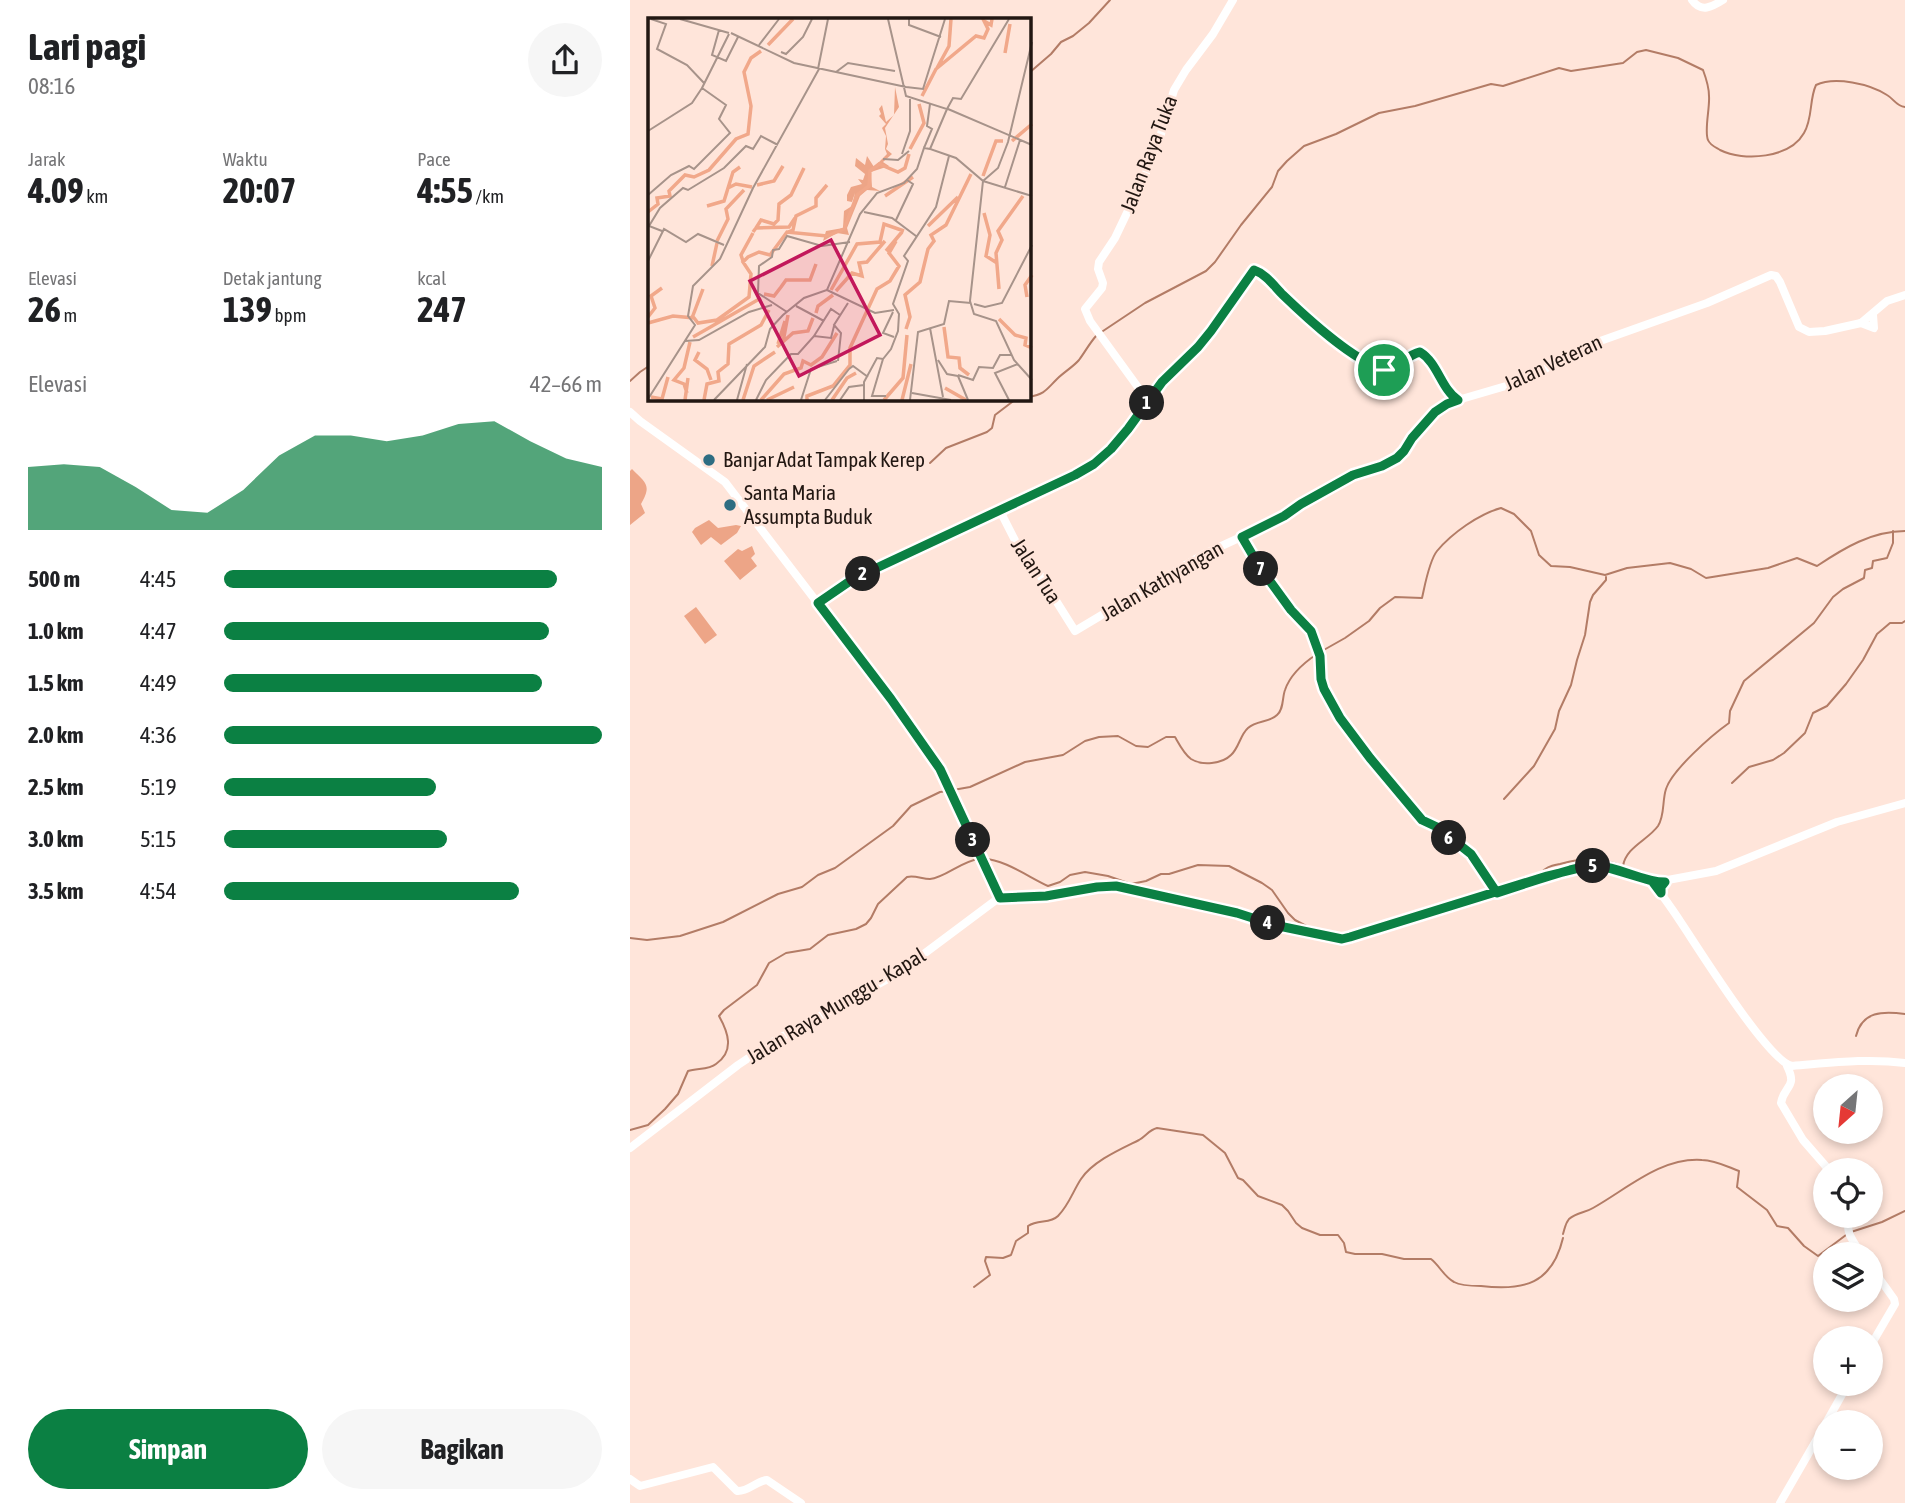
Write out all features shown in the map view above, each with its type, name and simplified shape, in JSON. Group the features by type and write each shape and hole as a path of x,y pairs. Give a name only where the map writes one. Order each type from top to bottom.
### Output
{"street":[{"name":"Jalan Raya Tuka","path":"1148,401 1090,321 1085,310 1102,288 1099,262 1115,238 1145,175 1160,138 1174,90 1233,0"},
{"path":"1692,0 1699,7 1707,8 1723,0"},
{"path":"818,603 853,579 1094,464 1128,429 1173,369 1202,342 1254,270 1262,274 1341,345 1381,369 1391,369 1415,353 1424,355 1451,395 1458,400"},
{"name":"Jalan Veteran","path":"1458,400 1523,382 1597,342 1704,304 1772,275 1780,282 1797,324 1802,330 1809,332 1861,323 1874,328 1873,315 1887,300 1905,295"},
{"name":"Jalan Kathyangan","path":"1075,631 1189,562 1284,516 1353,475 1397,458 1435,412 1458,400"},
{"path":"630,412 726,482 891,699 944,777 1000,898 1046,896 1116,886 1342,939 1547,876 1595,865 1665,882 1716,871 1837,822 1905,803"},
{"name":"Jalan Tua","path":"999,509 1023,556 1038,572 1075,631"},
{"path":"1242,537 1291,610 1309,627 1320,656 1324,689 1350,733 1422,820 1437,827 1471,854 1497,893"},
{"path":"1652,881 1715,975 1760,1036 1787,1066 1792,1083 1782,1098 1782,1105 1803,1140 1819,1158"},
{"path":"1661,893 1665,882"},
{"name":"Jalan Raya Munggu - Kapal","path":"630,1148 738,1065 774,1041 888,980 1000,898"},
{"path":"1787,1066 1859,1060 1905,1063"},
{"path":"1882,1326 1895,1304 1883,1284"},
{"path":"1780,1503 1813,1446"},
{"path":"630,1479 640,1486 713,1467 737,1491 767,1480 801,1503"}],"shaded area":[{"path":"632,469 647,488 641,504 645,513 630,525 630,471"},
{"path":"709,520 718,528 741,526 737,533 721,545 711,537 701,545 692,532"},
{"path":"752,546 755,554 751,558 757,566 740,580 724,561 738,549 742,551"},
{"path":"696,607 717,635 705,644 684,616"}],"waterway":[{"path":"1031,71 1061,42 1089,23 1110,0"},
{"path":"1103,331 1145,303 1206,271 1272,187 1278,171 1304,146 1379,113 1415,106 1491,84 1503,86 1559,68 1571,71 1623,63 1637,52 1646,50 1678,58 1703,70 1709,93 1708,140 1715,147 1730,154 1766,155 1788,148 1804,133 1816,85 1824,82 1842,81 1862,85 1880,91 1905,107"},
{"path":"1031,396 1045,391 1074,365 1096,336"},
{"path":"630,381 648,367"},
{"path":"930,463 946,448 987,432 992,428 995,415 1013,401"},
{"path":"1322,651 1369,621 1395,597 1422,598 1437,551 1466,525 1501,508 1514,514 1531,531 1539,555 1551,566 1570,567 1605,575 1627,568 1670,563 1691,569 1706,578 1768,568 1797,558 1817,566 1870,537 1905,531"},
{"path":"1540,874 1551,866 1585,859 1623,866 1628,854 1658,826 1666,789 1676,772 1703,744 1729,723 1730,711 1744,681 1814,623 1833,597 1864,578 1865,570 1872,568 1873,561 1887,558 1893,543 1893,531"},
{"path":"1504,799 1534,766 1555,729 1585,635 1590,602 1606,577"},
{"path":"1732,783 1749,767 1773,760 1784,753 1805,733 1813,713 1827,706 1846,684 1877,634 1890,623 1905,621"},
{"path":"953,790 970,787 1025,762 1063,755 1085,741 1099,737 1118,736 1136,746 1148,747 1166,737 1175,737 1191,759 1206,763 1217,762 1234,752 1248,728 1274,718 1279,713 1290,679 1317,654"},
{"path":"630,938 647,940 680,936 723,922 778,894 802,887 818,875 835,868 893,826 911,806 948,791"},
{"path":"630,1130 648,1125 665,1109 678,1094 688,1071 710,1067 722,1059 728,1041 719,1016 757,985 769,963 786,953 810,949 828,935 866,924 878,904 907,877 936,878 979,859"},
{"path":"984,859 1008,865 1048,886 1070,875 1085,872 1131,884 1198,865 1229,866 1272,890 1295,920 1312,929"},
{"path":"1856,1036 1863,1022 1874,1014 1905,1014"},
{"path":"974,1287 990,1275 986,1257 1003,1258 1011,1255 1016,1241 1028,1233 1028,1226 1058,1216 1086,1173 1108,1156 1157,1128 1203,1135 1225,1153 1238,1178 1258,1196 1282,1205 1302,1228 1320,1235 1338,1235 1346,1252 1382,1254 1404,1259 1431,1259 1447,1277 1467,1286 1510,1287 1534,1281 1552,1266 1563,1238"},
{"path":"1563,1234 1569,1219 1593,1208 1658,1169 1687,1160 1702,1160 1717,1162 1739,1171 1737,1187 1767,1210 1777,1226 1788,1228 1804,1246 1818,1256 1846,1235"},
{"path":"1851,1232 1905,1211"}],"place":[{"name":"Banjar Adat Tampak Kerep","path":"709,460"},
{"name":"Santa Maria Assumpta Buduk","path":"730,505"}],"route":[{"path":"1384,370 1341,345 1262,274 1254,270 1198,347 1162,382 1136,419 1111,449 1094,464 853,579 818,603 940,769 1000,898 1046,896 1116,886 1342,939 1497,893 1547,876 1595,865 1652,881 1661,893 1665,882 1595,865 1584,867 1547,876 1497,893 1471,854 1437,827 1422,820 1350,733 1324,689 1320,656 1311,631 1291,610 1242,537 1284,516 1353,475 1397,458 1435,412 1458,400 1451,395 1429,359 1420,352 1391,369 1384,370"}]}
